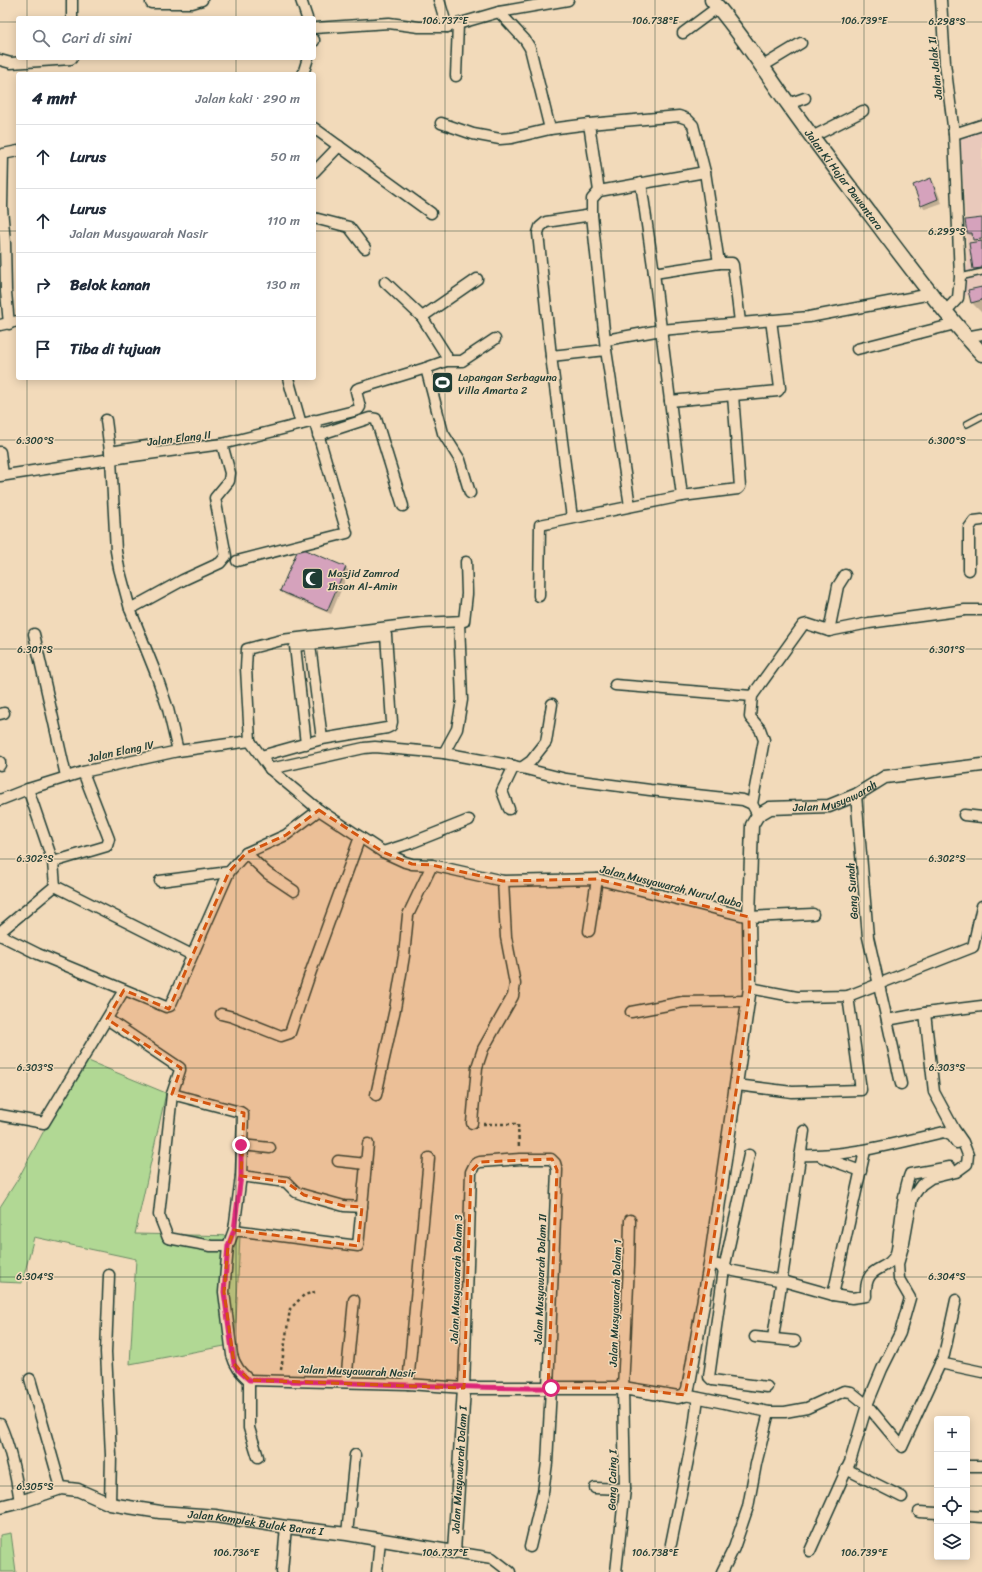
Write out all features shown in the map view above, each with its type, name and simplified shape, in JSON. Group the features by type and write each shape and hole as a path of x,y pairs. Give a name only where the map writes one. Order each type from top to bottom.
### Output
{"main road":[{"name":"Jalan Ki Hajar Dewantara","path":"716,2 763,66 812,137 945,312 982,354"}],"street":[{"path":"72,0 72,16"},
{"path":"151,0 151,3 192,3 202,0"},
{"path":"301,0 306,16"},
{"path":"439,0 447,27"},
{"path":"316,28 389,23 419,27 447,27 499,12 568,0"},
{"name":"Jalan Jalak II","path":"941,0 945,62 954,134 960,277 958,298 945,312"},
{"path":"682,33 716,2"},
{"path":"499,12 525,40 530,48 550,129"},
{"path":"456,76 458,24"},
{"path":"763,66 801,43"},
{"path":"0,60 11,63 56,60"},
{"path":"304,72 307,60"},
{"path":"788,104 805,98"},
{"path":"812,137 862,111"},
{"path":"441,123 473,134 500,139 512,138 550,129 589,124 679,116 684,117 693,125 704,172 718,263"},
{"path":"589,124 599,191"},
{"path":"954,134 982,125"},
{"path":"316,129 431,213"},
{"path":"316,170 339,146"},
{"path":"9,323 2,208 3,154 16,151"},
{"path":"630,506 606,345 592,215 592,199 599,191 704,172"},
{"path":"641,183 654,272 682,496"},
{"path":"572,518 551,356 539,230 540,227 546,222 592,215"},
{"path":"316,219 349,227 365,248"},
{"path":"654,272 729,262 733,265 740,322"},
{"path":"422,317 477,279"},
{"path":"385,282 422,317 446,355 446,361"},
{"path":"551,356 606,345 661,330 809,317 931,294"},
{"path":"670,401 778,391 780,389 771,320"},
{"path":"857,349 955,324"},
{"path":"966,337 982,334"},
{"path":"470,493 460,460 442,433 426,368 446,361 462,361 496,340"},
{"name":"Jalan Elang II","path":"2,475 111,455 222,444 358,410 360,407 357,389 426,368"},
{"path":"289,380 301,424"},
{"path":"539,596 540,525 682,496 738,489 740,487 733,395"},
{"path":"318,435 370,418 376,419 403,506"},
{"path":"106,420 111,455 116,551 119,568 130,609 156,674 168,709 178,751"},
{"path":"237,560 347,533 314,420"},
{"path":"130,609 183,580 220,563 226,556 215,498 229,481 230,473 222,444"},
{"path":"111,455 153,445"},
{"path":"0,452 2,475"},
{"path":"970,570 969,528 974,521 982,520"},
{"path":"250,741 246,668 247,649 282,640 422,623 464,621 467,594 466,562"},
{"path":"829,631 838,586 844,575"},
{"path":"752,804 764,740 760,728 750,717 752,696 803,625 807,624 829,631 869,623 965,610 982,610"},
{"path":"444,753 456,728 462,700 459,622"},
{"path":"34,634 66,776"},
{"path":"261,756 306,744 322,739 388,728 391,726 392,722 386,635 310,646 295,646 306,744"},
{"path":"310,646 322,739"},
{"path":"614,685 752,696"},
{"path":"509,809 502,791 518,767 531,761 546,742 552,704"},
{"name":"Jalan Elang IV","path":"0,800 66,776 82,772 178,751 250,741"},
{"name":"Jalan Musyawarah Nurul Quba","path":"250,741 270,769 320,810 383,852 405,862 432,865 503,881 597,879 749,917 813,914"},
{"path":"270,769 369,747 444,753 518,767 566,779 743,800 752,804 758,815 752,825 749,917 750,988 709,1267 688,1389 685,1395"},
{"name":"Jalan Musyawarah","path":"758,815 770,808 829,806 856,795 884,777 982,765"},
{"path":"53,862 108,846 109,844 109,839 82,772"},
{"path":"28,789 53,862 55,886"},
{"name":"Gang Sunah","path":"856,795 868,937 901,1084"},
{"path":"55,886 0,933 38,954 166,1007 170,1006 229,872 246,853 286,835 320,810"},
{"path":"964,815 982,817"},
{"path":"383,852 411,843 469,820"},
{"path":"221,1014 233,1017 281,1036 290,1033 360,837"},
{"path":"246,853 267,874 294,891"},
{"path":"376,1095 400,979 408,916 432,865"},
{"path":"160,881 229,872"},
{"path":"589,931 597,879"},
{"path":"472,1123 478,1067 483,1048 513,996 516,988 506,938 503,881"},
{"path":"55,886 192,955"},
{"path":"750,988 797,997 848,996 973,948 982,906"},
{"path":"0,1115 44,1123 124,990"},
{"path":"736,1085 792,1092 861,1090 848,996"},
{"path":"631,1012 682,1002 747,1002"},
{"path":"887,1020 925,1013 982,1006"},
{"path":"810,1551 846,1469 867,1405 882,1369 900,1333 910,1298 898,1279 898,1264 904,1244 912,1198 920,1185 926,1181 931,1178 956,1172 967,1164 968,1155 963,1142 954,1130 934,1092 925,1013"},
{"path":"107,1019 180,1068 172,1094 159,1215 169,1239 211,1246 228,1246"},
{"path":"172,1094 242,1113 241,1176 234,1230 228,1246 224,1292 234,1364 249,1380 249,1428 258,1457"},
{"path":"773,1338 783,1281 804,1131"},
{"path":"709,1267 718,1265 724,1269 783,1281 833,1295 852,1298 866,1296 865,1286 870,1273 888,1263 896,1254 905,1186 910,1174 952,1167 961,1161 962,1150 952,1136 944,1132 865,1151 820,1156 800,1155"},
{"path":"234,1230 358,1246 368,1144"},
{"path":"241,1145 270,1148"},
{"path":"833,1295 862,1171 865,1151"},
{"path":"749,1155 724,1269 709,1377 712,1380 767,1387"},
{"path":"820,1156 862,1171"},
{"path":"408,1384 429,1158"},
{"name":"Jalan Musyawarah Dalam II","path":"520,1158 551,1159 555,1163 557,1170 549,1388"},
{"name":"Jalan Musyawarah Dalam 3","path":"464,1388 471,1172 475,1164 480,1162 520,1158"},
{"path":"338,1162 366,1164"},
{"path":"241,1176 286,1182 296,1192 304,1195 344,1206 362,1207"},
{"name":"Jalan Musyawarah Dalam 1","path":"623,1388 630,1220"},
{"path":"109,1275 106,1352 111,1455 110,1504"},
{"path":"346,1382 354,1300"},
{"path":"464,1388 623,1388 678,1397 685,1395 769,1412 785,1412 807,1408 844,1391 851,1392 867,1405 902,1446 944,1355 956,1300"},
{"path":"755,1337 794,1341"},
{"path":"940,1363 982,1372"},
{"path":"30,1379 61,1488"},
{"name":"Jalan Musyawarah Nasir","path":"249,1380 408,1384 464,1388"},
{"name":"Jalan Musyawarah Dalam I","path":"454,1552 464,1388"},
{"path":"530,1547 543,1492 547,1463 549,1388"},
{"name":"Gang Caing I","path":"616,1572 625,1489 623,1388"},
{"path":"671,1544 693,1435 698,1398"},
{"path":"722,1572 734,1548 748,1507 756,1464 769,1412"},
{"path":"0,1424 8,1443 15,1470 20,1502"},
{"path":"348,1534 355,1455"},
{"path":"970,1466 982,1466"},
{"path":"846,1469 902,1497"},
{"name":"Jalan Komplek Bulak Barat I","path":"0,1507 61,1488 78,1490 110,1504 160,1512 215,1516 286,1528 348,1534 492,1558 510,1572"},
{"path":"595,1488 625,1489"},
{"path":"919,1512 934,1513"},
{"path":"970,1516 982,1518"},
{"path":"282,1572 286,1528"},
{"path":"377,1572 380,1540"}],"lane":[{"path":"960,277 982,272"},
{"path":"967,424 982,416"}],"path":[{"path":"472,1123 518,1124 520,1158"},
{"path":"279,1380 290,1309 304,1295 316,1292"}],"highlighted area":[{"path":"319,810 383,852 412,864 432,865 503,881 597,879 749,917 750,988 710,1264 685,1395 623,1388 548,1388 557,1170 552,1159 480,1162 471,1172 464,1388 249,1380 234,1364 224,1292 228,1246 234,1230 358,1246 362,1207 344,1206 304,1195 286,1182 241,1176 244,1113 172,1094 181,1068 107,1019 124,990 169,1009 229,872 246,853 286,835"}],"shaded area":[{"path":"982,122 982,292 959,297 968,263 960,129"}],"green space":[{"path":"86,1060 166,1093 135,1234 240,1236 235,1344 130,1364 136,1259 34,1237 22,1283 0,1282 0,1207 18,1179 62,1097"},
{"path":"11,1533 16,1572 0,1572 0,1535"}],"building":[{"path":"931,178 938,199 921,206 913,185"},
{"path":"982,218 982,239 973,240 972,233 967,233 965,220"},
{"path":"982,241 982,268 973,269 969,243"},
{"path":"982,287 982,300 971,303 968,290"},
{"name":"Masjid Zamrod Ihsan Al-Amin","path":"299,547 346,567 327,611 280,591"}],"place":[{"name":"Lapangan Serbaguna Villa Amarta 2","path":"442,383"},
{"name":"Masjid Zamrod Ihsan Al-Amin","path":"313,579"}],"route":[{"path":"241,1145 241,1176 234,1230 228,1246 224,1292 234,1364 249,1380 408,1384 464,1388 551,1388"}]}
